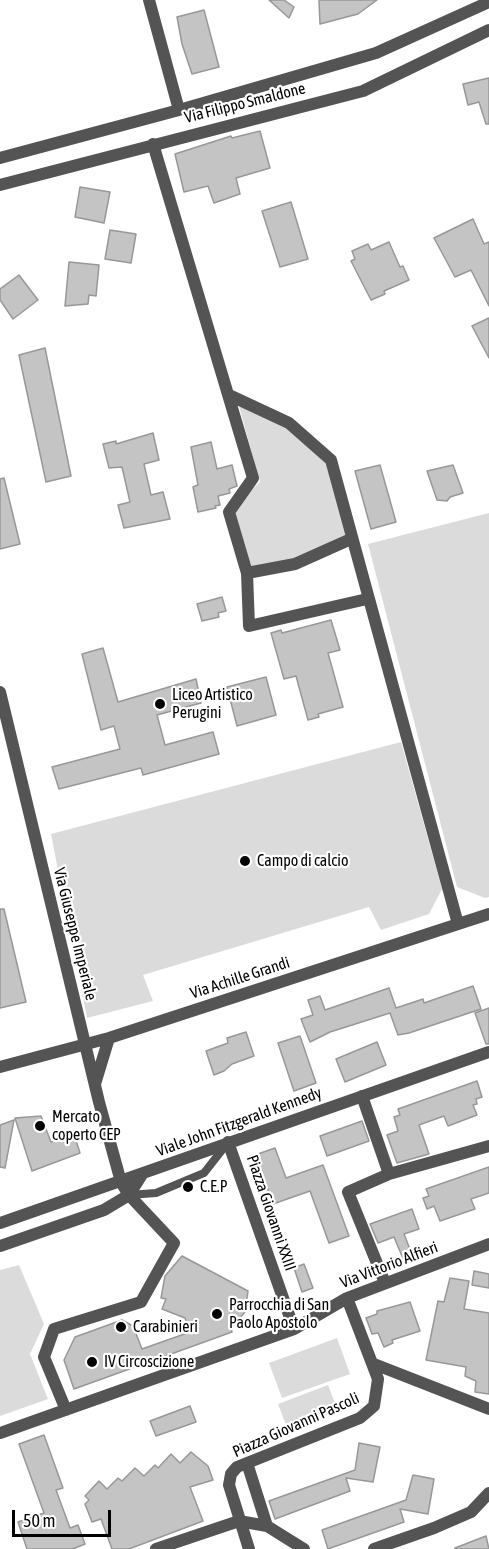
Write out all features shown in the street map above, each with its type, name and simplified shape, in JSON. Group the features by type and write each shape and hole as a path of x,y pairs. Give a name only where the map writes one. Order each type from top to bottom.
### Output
{"street":[{"path":"149,0 179,110"},
{"name":"Via Filippo Smaldone","path":"0,158 179,110 376,53 489,2"},
{"name":"Via Filippo Smaldone","path":"0,185 363,91 489,30"},
{"path":"153,144 253,478 229,512 247,573 249,626 367,599"},
{"path":"229,394 289,423 331,460 367,599 458,924"},
{"path":"247,573 295,564 351,539"},
{"name":"Via Giuseppe Imperiale","path":"0,692 84,1043 121,1182"},
{"name":"Via Achille Grandi","path":"0,1067 109,1038 489,914"},
{"path":"95,1085 109,1038"},
{"name":"Viale John Fitzgerald Kennedy","path":"0,1223 489,1052"},
{"path":"362,1096 389,1174"},
{"name":"Piazza Giovanni XXIII","path":"228,1142 294,1329"},
{"path":"386,1283 348,1192 389,1174 489,1146"},
{"path":"0,1246 104,1210 129,1195 143,1173"},
{"path":"66,1410 44,1357 54,1329 141,1302 174,1243 129,1195 121,1182"},
{"name":"Via Vittorio Alfieri","path":"0,1433 294,1329 347,1298 489,1244"},
{"name":"Piazza Giovanni Pascoli","path":"249,1549 230,1485 231,1474 247,1463 367,1413 374,1406 378,1392 378,1379 347,1298"},
{"path":"374,1364 489,1409"},
{"path":"247,1463 267,1526"},
{"path":"374,1549 471,1512 489,1492"},
{"path":"156,1549 239,1521 267,1526 304,1549"}],"lane":[{"path":"129,1195 156,1193 204,1173 228,1142"}],"shaded area":[{"path":"239,406 289,423 331,460 351,539 295,564 246,569 229,512 260,482"},
{"path":"489,513 489,897 485,898 457,887 368,544"},
{"name":"Campo di calcio","path":"401,742 442,889 429,914 381,930 369,907 143,975 153,1001 87,1018 51,834"},
{"path":"19,1265 44,1324 30,1354 48,1399 0,1416 0,1270"},
{"path":"337,1338 350,1374 282,1398 269,1363"},
{"path":"328,1385 338,1411 288,1430 278,1404"}],"building":[{"path":"269,0 284,0 294,7 289,18"},
{"path":"319,0 377,0 358,14 320,24"},
{"path":"204,10 219,67 192,74 182,44 177,17"},
{"path":"489,78 489,124 486,124 479,102 468,105 463,84"},
{"path":"260,131 270,168 236,178 240,194 214,203 208,186 184,192 175,154 231,136 232,138"},
{"path":"80,187 110,192 104,223 75,217"},
{"path":"291,202 308,259 280,267 262,211"},
{"path":"473,219 484,244 489,242 489,306 471,270 455,277 434,238"},
{"path":"110,230 136,234 131,263 105,259"},
{"path":"389,242 400,267 403,266 409,280 384,291 385,294 371,300 351,261 355,259 352,251 368,244 371,250"},
{"path":"69,262 99,265 96,296 89,295 88,304 65,306"},
{"path":"19,275 38,300 13,319 0,300 0,289"},
{"path":"489,318 489,358 472,326"},
{"path":"45,348 71,476 46,482 19,355"},
{"path":"153,433 159,460 144,464 151,495 163,492 170,519 124,528 118,505 130,502 122,467 109,468 103,444 116,441 116,444"},
{"path":"211,442 217,469 232,465 237,486 229,489 230,493 218,496 220,505 215,506 216,508 198,512 193,487 198,485 191,447"},
{"path":"380,465 396,522 371,529 355,471"},
{"path":"453,465 463,493 450,497 447,501 437,500 427,471"},
{"path":"4,478 20,544 0,549 0,479"},
{"path":"222,597 226,611 218,613 219,617 202,621 197,604"},
{"path":"331,620 340,650 328,653 343,707 318,714 319,717 308,720 296,676 284,679 271,633 281,630 282,633"},
{"path":"103,648 118,702 196,679 201,703 157,715 165,745 213,732 219,754 143,775 141,768 59,789 52,767 120,749 114,726 101,730 82,654"},
{"path":"266,677 276,715 237,726 227,687"},
{"path":"0,909 4,909 26,1002 0,1008"},
{"path":"473,986 481,1009 409,1033 398,1035 390,1013 330,1032 310,1042 301,1019 313,1015 308,1000 320,996 325,1010 389,988 396,1008 423,999 424,1003"},
{"path":"489,1008 489,1044 486,1044 475,1013"},
{"path":"246,1032 254,1056 232,1064 224,1071 214,1075 206,1051 228,1043 227,1038"},
{"path":"300,1036 316,1083 294,1091 278,1043"},
{"path":"377,1042 386,1065 345,1082 336,1059"},
{"path":"477,1081 482,1097 476,1099 477,1104 473,1105 477,1115 448,1126 444,1116 419,1125 429,1154 397,1163 387,1135 398,1131 394,1117 400,1115 398,1109"},
{"path":"41,1116 51,1142 74,1134 80,1153 32,1171 15,1118"},
{"path":"14,1120 5,1168 0,1167 0,1125"},
{"path":"362,1121 369,1141 327,1156 320,1136"},
{"path":"275,1148 286,1178 323,1165 349,1236 329,1243 310,1191 273,1204 255,1155"},
{"path":"489,1167 489,1193 471,1199 475,1209 440,1221 434,1206 427,1209 423,1198 429,1196 426,1189"},
{"path":"412,1209 419,1229 404,1234 413,1257 404,1261 394,1237 378,1243 370,1224"},
{"path":"182,1256 248,1291 245,1312 231,1328 232,1332 74,1389 64,1360 75,1337 122,1320 133,1326 142,1349 190,1332 185,1318 162,1309 166,1299 161,1298 165,1276"},
{"path":"304,1264 313,1288 302,1292 294,1268"},
{"path":"474,1271 489,1274 489,1288 472,1285"},
{"path":"450,1278 469,1281 464,1309 489,1313 489,1394 475,1392 476,1381 465,1376 466,1367 426,1360 438,1301 444,1302"},
{"path":"410,1302 420,1331 392,1340 393,1343 384,1347 378,1333 372,1334 366,1318 377,1314 377,1311"},
{"path":"190,1406 196,1422 156,1436 150,1421"},
{"path":"44,1435 63,1488 56,1490 70,1528 78,1525 85,1544 73,1549 27,1549 18,1522 44,1513 19,1444"},
{"path":"359,1443 380,1447 373,1482 346,1478 350,1491 275,1519 269,1501 355,1470"},
{"path":"191,1452 208,1466 213,1480 190,1487 203,1521 129,1549 112,1549 101,1519 92,1522 85,1504 89,1500 85,1496 99,1481 107,1489 118,1478 122,1481 135,1468 144,1476 155,1465 158,1468 171,1454 180,1463"},
{"path":"413,1475 434,1479 428,1514 400,1509 404,1522 328,1549 322,1530 406,1500"},
{"path":"486,1536 489,1549 455,1549 455,1548"}],"place":[{"name":"Liceo Artistico Perugini","path":"160,704"},
{"name":"Campo di calcio","path":"245,861"},
{"name":"Mercato coperto CEP","path":"40,1126"},
{"name":"C.E.P","path":"188,1187"},
{"name":"Parrocchia di San Paolo Apostolo","path":"217,1314"},
{"name":"Carabinieri","path":"121,1327"},
{"name":"IV Circoscizione","path":"92,1362"}]}
